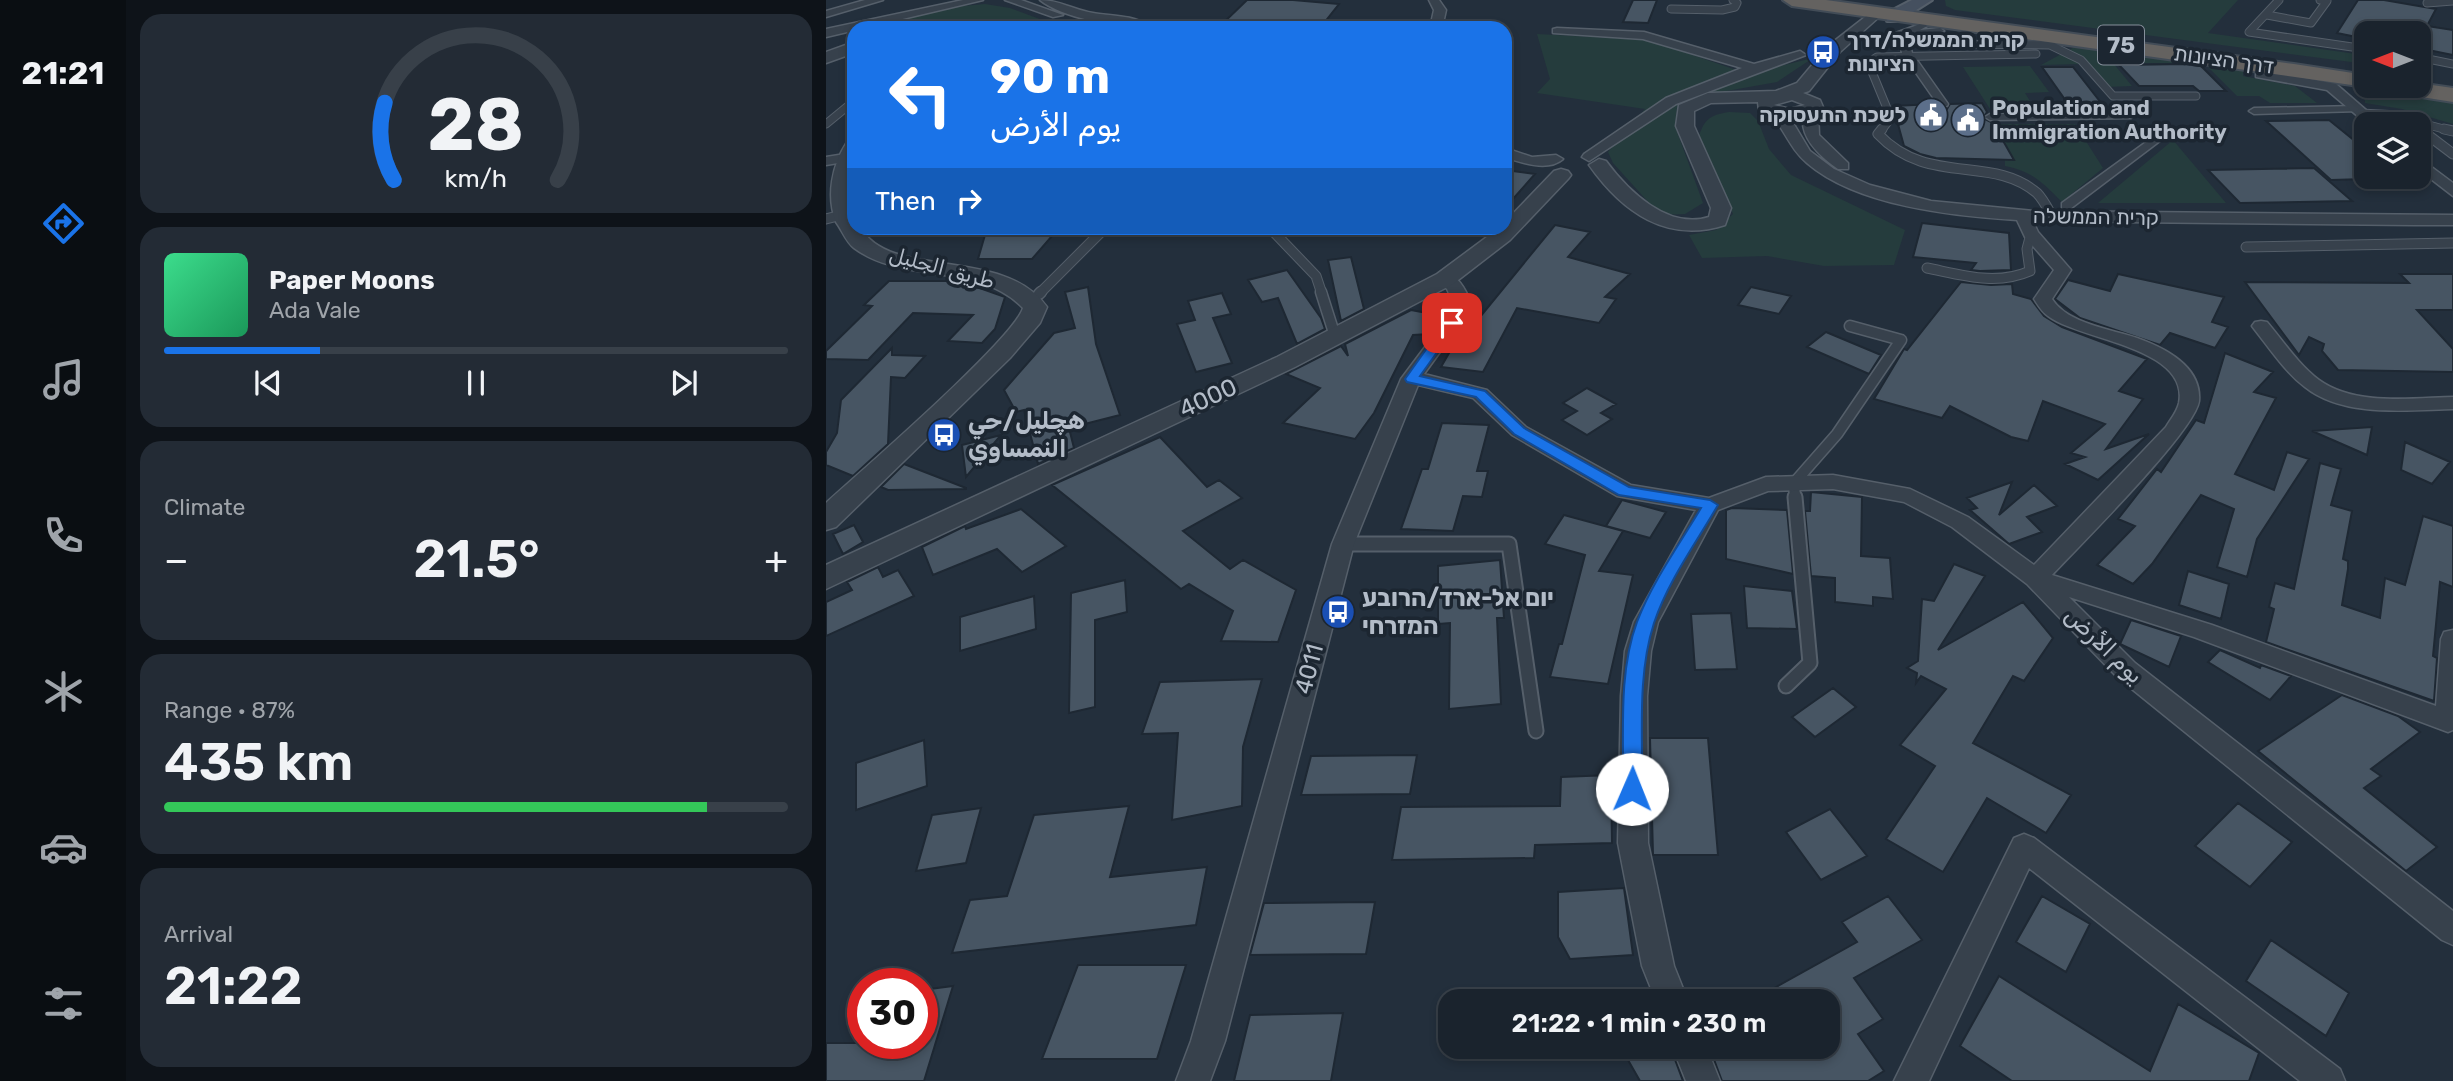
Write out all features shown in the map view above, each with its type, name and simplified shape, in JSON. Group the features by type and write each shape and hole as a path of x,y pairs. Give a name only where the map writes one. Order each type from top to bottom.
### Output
{"highway":[{"name":"דרך הציונות","path":"1791,0 1823,6 1893,10"},
{"name":"דרך הציונות","path":"1846,0 1963,21 2354,79"},
{"path":"1929,0 1933,8 1963,21"},
{"path":"1823,6 1851,17 1859,33 1963,21"},
{"name":"דרך הציונות","path":"1963,21 2354,69"},
{"path":"2431,80 2453,84"},
{"path":"2431,92 2453,95"}],"main road":[{"path":"1893,10 1924,0"}],"street":[{"path":"826,14 878,0"},
{"path":"881,21 978,0"},
{"path":"1010,0 1027,1 1078,21"},
{"path":"1045,0 1087,16 1121,21"},
{"path":"1434,0 1440,9 1437,21"},
{"path":"1742,96 1774,102 1796,91 1859,33 1893,10"},
{"path":"1923,26 1898,34 1940,31 1905,39 1909,56 1943,104"},
{"path":"826,33 847,28"},
{"path":"1558,31 1644,36 1754,68"},
{"path":"1685,126 1689,113 1712,102 1774,102 1800,96 1813,107 1859,33"},
{"path":"826,58 847,50"},
{"path":"1578,166 1671,101 1754,68 1800,55"},
{"path":"826,65 847,57"},
{"path":"2260,74 2331,87 2359,111"},
{"path":"1512,154 1531,161 1578,166 1615,184 1667,223 1702,226 1718,220 1721,208 1685,126 1683,114 1690,104 1708,98 1782,90 1809,79"},
{"name":"קרית הממשלה","path":"1774,102 1786,119 1797,145 1816,164 1859,186 1944,208 2027,224 2050,210 2066,206 2308,210 2453,209"},
{"name":"קרית הממשלה","path":"1813,107 1808,124 1817,143 1835,160 1866,176 1948,198 2050,210 2305,221 2453,220"},
{"path":"2254,111 2359,111"},
{"path":"1990,117 2127,116"},
{"path":"2066,206 2164,134"},
{"name":"طريق الجليل","path":"842,155 838,180 838,210 834,217 847,230"},
{"name":"4000","path":"1512,217 1578,166"},
{"path":"2431,172 2453,191"},
{"path":"2027,224 2063,270 2043,299 2053,313 2148,349 2171,361 2186,380 2189,400 2175,430 2035,578 2203,631 2448,721 2453,639"},
{"name":"طريق الجليل","path":"826,520 1001,353 1032,318 1035,307 1030,298 999,281 903,262 861,243 853,235"},
{"name":"طريق الجليل","path":"879,235 916,254 1010,277 1039,294"},
{"name":"4000","path":"826,578 1335,336 1445,279 1489,235"},
{"name":"4011","path":"1193,1081 1208,1041 1343,544 1411,379 1452,323 1460,298 1455,286 1445,279"},
{"path":"826,541 846,516 1014,356 1046,316 1048,303 1039,294"},
{"path":"2261,326 2312,385 2338,396 2362,402 2453,404"},
{"name":"يوم الأرض","path":"1411,379 1433,381 1480,394 1519,431 1625,491 1710,505 1766,484 1832,482 1910,496 1960,522 2035,578 2126,670 2453,930"},
{"path":"1667,989 1658,966 1633,843 1634,696 1638,651 1646,622 1660,592 1710,505"},
{"path":"1911,1081 2024,847 2328,1081"},
{"path":"1694,1059 1703,1081"}],"lane":[{"path":"1671,9 1722,10 1735,7 1737,4 1732,0"},
{"path":"2279,0 2249,32 2303,42 2354,47"},
{"path":"2267,15 2311,23 2327,1 2320,0"},
{"path":"2427,3 2453,1"},
{"path":"2309,36 2354,45"},
{"path":"2027,43 2036,54 1877,57 1871,61 1870,67 1891,118 1878,134 1887,149 1938,167 1993,175 2026,184 2050,210"},
{"path":"1935,44 2027,43 2060,48 2081,60 2113,96 2196,96"},
{"path":"2431,60 2453,64"},
{"path":"826,124 847,107"},
{"path":"2359,111 2369,112"},
{"path":"2431,127 2453,131"},
{"path":"2431,137 2453,154"},
{"path":"1927,268 1989,279 2020,276 2030,271 2027,224"},
{"path":"1039,294 1098,235"},
{"path":"1277,235 1316,276 1335,336"},
{"path":"2246,247 2453,243"},
{"path":"1786,686 1810,663 1794,483 1837,434 1901,340 1850,326"},
{"path":"1343,544 1509,544 1536,731"}],"green space":[{"path":"1945,0 2238,0 2208,33 2354,54 2354,62 1955,10 1946,6"},
{"path":"985,4 1010,8 1045,21 894,21 952,7"},
{"path":"1537,34 1649,40 1748,74 1813,58 1777,82 1693,97 1677,108 1675,126 1703,203 1685,214 1660,215 1613,163 1608,152 1645,109 1537,93 1550,79"},
{"path":"2080,44 2243,68 2243,76 2295,86 2317,103 2270,103 2259,96 2237,96 2204,63 2113,63 2132,86 2106,87 2083,64 2041,65"},
{"path":"2030,66 2049,92 2025,93 2035,109 1990,109 1963,67"},
{"path":"2431,96 2453,100 2453,124 2431,118 2431,112 2412,112 2365,103 2365,98"},
{"path":"1729,112 1750,113 1758,121 1769,149 1791,175 1905,230 1894,265 1824,266 1767,256 1702,258 1689,235 1716,230 1733,214 1699,136 1710,118"},
{"path":"1991,124 2075,124 2103,168 2062,202 2036,179 2023,171 2005,166 2005,148"},
{"path":"2173,140 2226,203 2098,203"}],"building":[{"path":"1247,0 1339,4 1326,21 1225,21"},
{"path":"1633,0 1657,0 1648,23 1623,22"},
{"path":"2358,0 2384,0 2436,9 2430,21 2354,21 2354,37 2337,33"},
{"path":"2431,27 2453,30 2453,55 2431,51"},
{"path":"2119,65 2201,66 2226,91 2199,91 2193,86 2139,86"},
{"path":"2042,67 2073,67 2105,108 2071,108"},
{"path":"1982,103 1987,112 1983,118 1993,123 2014,160 1936,158 1904,146 1893,106 1935,104 1939,109 1947,109 1950,104"},
{"path":"2329,120 2354,140 2354,179 2331,180 2266,121"},
{"path":"2314,168 2352,201 2240,203 2208,170"},
{"path":"1512,171 1535,174 1512,200"},
{"path":"1922,223 2009,233 2011,270 1971,270 1976,263 1913,257"},
{"path":"1555,225 1590,232 1568,257 1630,274 1605,297 1616,299 1599,323 1517,308 1483,372 1441,367 1460,334 1456,334 1465,318 1480,317"},
{"path":"985,235 1053,235 1032,259 978,259"},
{"path":"1351,257 1364,309 1341,321 1328,260"},
{"path":"1287,270 1321,318 1325,329 1297,344 1278,298 1262,302 1248,280"},
{"path":"2118,274 2224,297 2212,322 2228,327 2215,348 2170,333 2160,345 2080,318 2055,299 2068,280 2110,291"},
{"path":"2400,274 2453,274 2453,310 2417,310 2453,349 2453,372 2338,370 2322,351 2324,344 2309,337 2299,355 2245,282 2409,283"},
{"path":"889,281 960,281 1005,297 995,329 982,343 948,341 973,315 913,313 868,360 826,359 826,351 872,306 864,305"},
{"path":"1961,282 2012,284 2013,294 2031,299 2044,316 2062,327 2147,359 2119,391 2143,399 2106,449 2149,434 2098,480 2065,464 2085,457 2071,453 2105,424 2043,401 2028,441 2011,437 1950,406 1942,418 1874,399 1904,349 1907,350"},
{"path":"1088,287 1096,344 1120,415 1069,428 1074,448 1038,464 1024,410 1016,412 1004,390 1054,333 1075,328 1065,292"},
{"path":"1751,287 1791,296 1779,314 1738,305"},
{"path":"1222,293 1231,314 1213,318 1232,363 1196,372 1177,324 1195,320 1188,301"},
{"path":"1411,310 1443,316 1431,334 1413,335 1374,413 1355,439 1283,423 1320,388 1286,374 1341,346 1348,356 1345,344"},
{"path":"1826,332 1881,355 1869,374 1807,347"},
{"path":"892,348 892,355 925,356 905,378 891,377 888,444 853,476 826,465 826,452 837,433 841,400"},
{"path":"2225,353 2273,372 2254,392 2276,398 2235,474 2274,490 2287,452 2309,459 2257,539 2247,577 2217,567 2234,509 2201,495 2152,564 2133,584 2097,565 2135,526 2118,519 2157,469 2161,472 2196,420 2204,423"},
{"path":"1587,388 1616,404 1601,413 1612,419 1587,435 1562,420 1577,411 1563,403"},
{"path":"1442,423 1489,425 1477,471 1488,471 1482,497 1463,496 1453,531 1401,529 1422,469 1428,469"},
{"path":"2372,427 2367,455 2312,431"},
{"path":"1001,435 966,477 962,445"},
{"path":"1160,437 1207,487 1219,480 1242,498 1183,531 1230,569 1243,560 1296,590 1278,642 1221,641 1233,611 1189,584 1181,589 1052,485"},
{"path":"2405,442 2450,462 2432,484 2401,470"},
{"path":"2320,463 2341,469 2331,505 2352,511 2343,559 2348,561 2348,569 2342,605 2380,618 2385,578 2405,585 2423,516 2453,526 2453,587 2440,582 2433,656 2437,658 2434,701 2266,642 2274,609 2269,607 2275,583 2294,589"},
{"path":"904,464 966,489 888,490 881,487"},
{"path":"2012,482 1999,515 2034,485 2057,506 2027,517 2042,532 2009,544 1970,510 1977,508 1967,498"},
{"path":"1811,492 1862,497 1861,556 1890,558 1893,599 1873,597 1873,606 1835,602 1835,578 1811,576 1805,511 1810,511"},
{"path":"1622,500 1666,512 1650,538 1606,526"},
{"path":"1021,509 1066,546 1022,572 997,549 933,575 922,547 965,526 966,529"},
{"path":"1726,510 1787,510 1793,574 1726,559"},
{"path":"1564,515 1623,531 1599,571 1633,575 1608,684 1550,677 1559,644 1562,644 1585,555 1545,544"},
{"path":"854,525 863,542 843,554 833,534"},
{"path":"1500,560 1504,618 1497,618 1501,704 1449,709 1450,623 1438,624 1438,566"},
{"path":"1954,564 1985,576 1938,650 2023,602 2053,638 2024,681 2013,676 1973,743 2071,795 2046,833 1987,798 1943,872 1886,839 1935,766 1900,745 1946,689 1921,676 1916,683 1917,673 1907,668 1918,661 1922,599 1934,601"},
{"path":"878,567 883,577 898,570 914,596 826,636 826,602 852,590 847,582"},
{"path":"2188,571 2229,584 2221,619 2179,605"},
{"path":"1125,580 1127,612 1095,620 1095,707 1069,713 1071,593"},
{"path":"1744,586 1792,591 1797,629 1747,628"},
{"path":"1034,596 1036,629 960,651 960,617"},
{"path":"1731,613 1737,669 1695,670 1691,614"},
{"path":"2131,620 2181,636 2169,667 2120,644"},
{"path":"2220,650 2260,668 2261,665 2291,676 2270,700 2208,662"},
{"path":"1262,679 1243,747 1242,806 1172,820 1178,733 1142,734 1160,682"},
{"path":"1833,688 1856,707 1815,737 1792,717"},
{"path":"2342,695 2398,716 2420,732 2371,769 2381,776 2364,788 2437,847 2406,871 2258,751"},
{"path":"1650,738 1708,738 1718,855 1653,855"},
{"path":"924,740 927,786 856,810 856,763"},
{"path":"1417,755 1410,794 1301,795 1311,756"},
{"path":"1611,775 1612,843 1535,845 1534,858 1392,860 1401,807 1560,806 1561,777"},
{"path":"2238,803 2292,842 2250,887 2195,846"},
{"path":"1129,806 1110,877 1207,867 1196,925 952,953 970,900 1007,896 1034,815"},
{"path":"981,808 966,863 916,871 932,815"},
{"path":"1830,809 1867,856 1821,880 1786,832"},
{"path":"1624,888 1633,955 1570,959 1558,937 1558,892"},
{"path":"1888,896 1922,940 1854,978 1883,1019 1858,1034 1884,1071 1868,1081 1722,1081 1714,1059 1840,1059 1840,989 1773,989 1857,942 1842,922"},
{"path":"2042,896 2090,924 2066,972 2016,942"},
{"path":"1375,902 1366,954 1250,955 1264,903"},
{"path":"2271,940 2349,993 2326,1036 2246,981"},
{"path":"1078,965 1186,965 1157,1059 1042,1059"},
{"path":"1999,976 2150,1071 2178,1004 2259,1053 2249,1081 2012,1081 1960,1046"},
{"path":"953,986 938,1035 938,988"},
{"path":"1343,1013 1331,1081 1234,1081 1250,1015"},
{"path":"826,1043 847,1043 847,1059 931,1059 924,1081 826,1081"},
{"path":"1627,1059 1675,1059 1683,1081 1640,1081"}],"place":[{"name":"קרית הממשלה/דרך הציונות","path":"1823,52"},
{"name":"לשכת התעסוקה","path":"1931,115"},
{"name":"Population and Immigration Authority","path":"1968,120"},
{"name":"هچليل/حي النمساوي","path":"944,435"},
{"name":"יום אל-ארד/הרובע המזרחי","path":"1338,612"}],"route":[{"path":"1452,323 1411,379 1433,381 1480,394 1519,431 1625,491 1710,505 1660,592 1646,622 1638,651 1632,789"}]}
